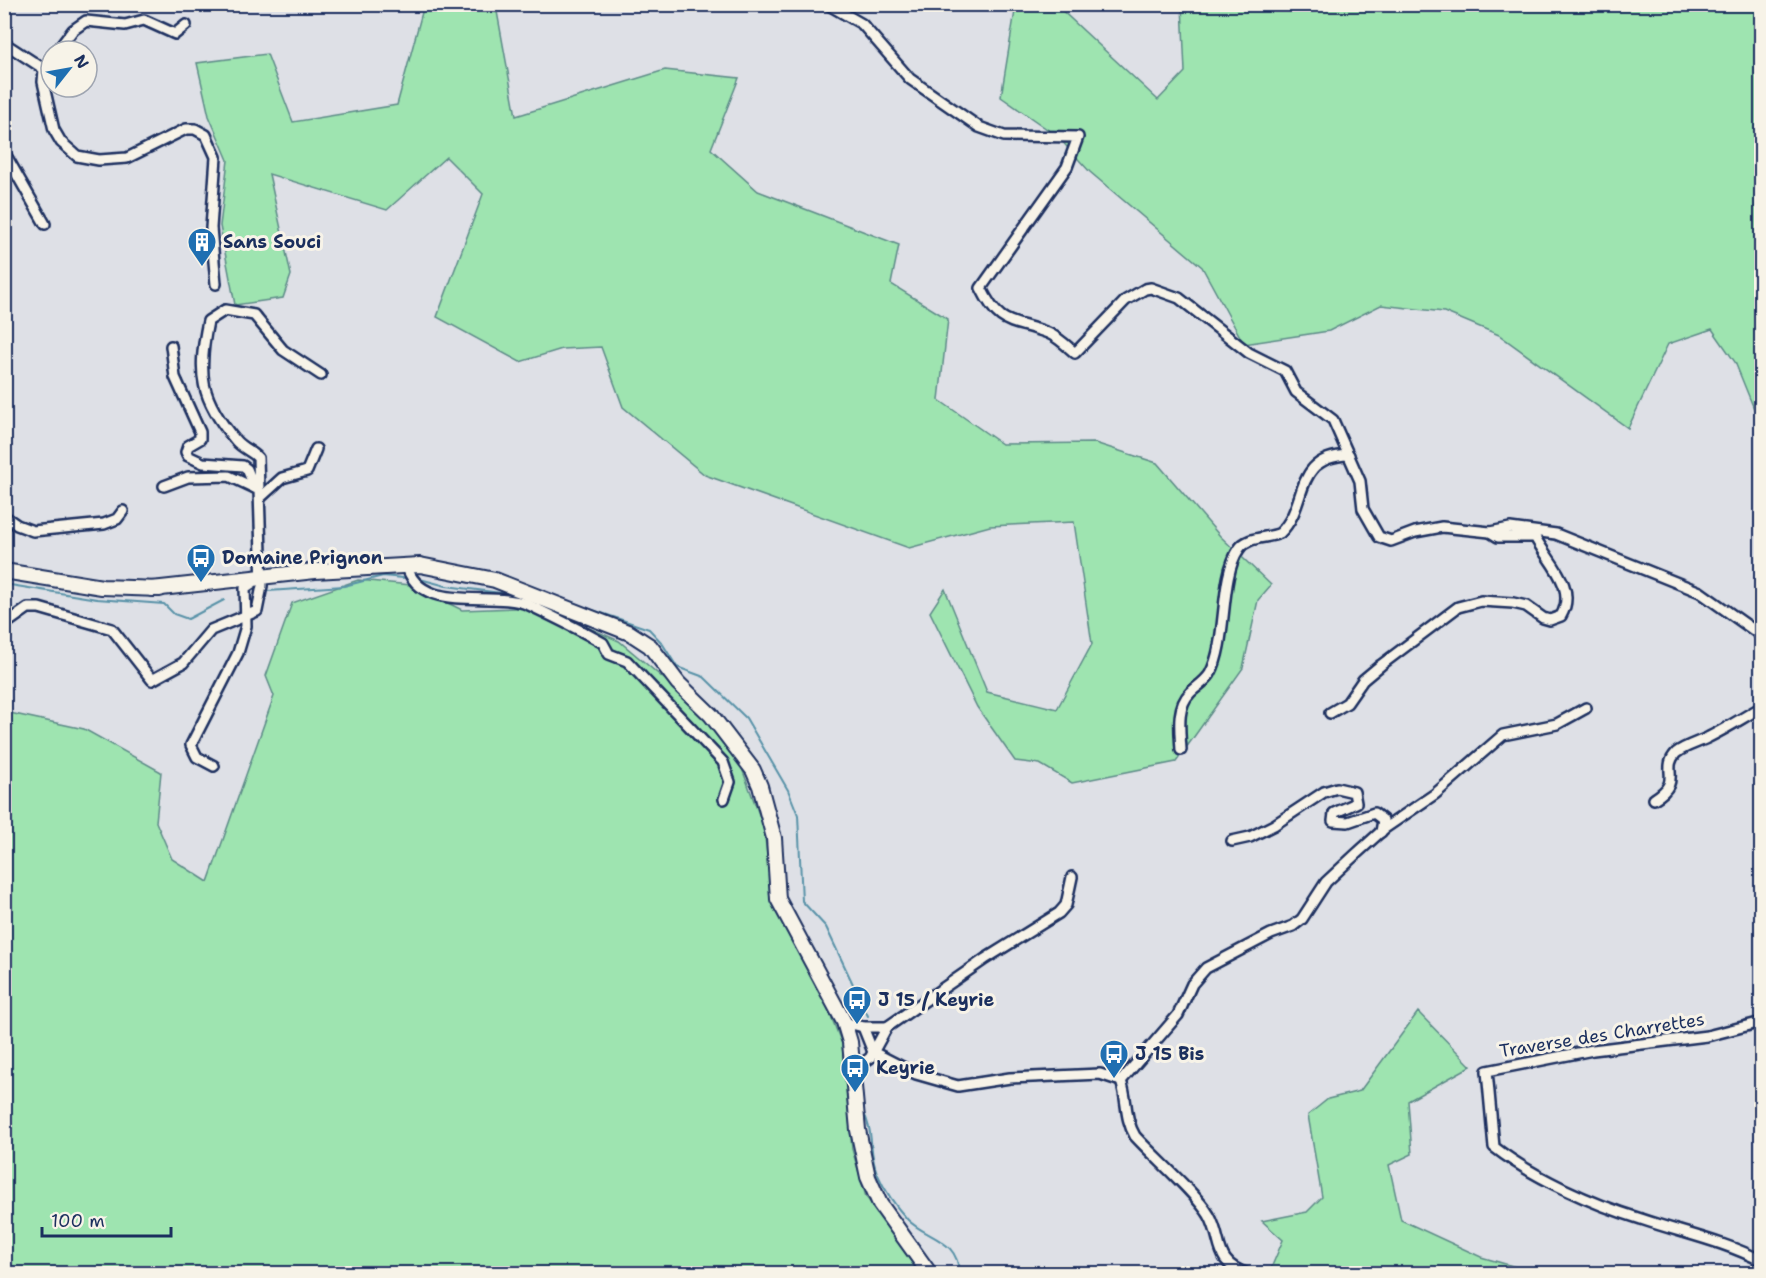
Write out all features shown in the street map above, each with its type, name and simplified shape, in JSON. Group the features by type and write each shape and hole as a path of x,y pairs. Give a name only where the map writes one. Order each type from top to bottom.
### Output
{"main road":[{"path":"152,589 262,586 317,578 364,567 406,564 465,572 530,599 641,639 744,755 760,786 774,838 778,899 844,1022 853,1070 858,1130 868,1177 880,1204 930,1274"},
{"path":"4,571 102,587 245,592 262,586"}],"street":[{"path":"827,4 862,24 910,80 979,127 1004,136 1032,137 1047,134 1078,137 1067,167 981,288 991,309 1012,325 1048,333 1075,353 1126,300 1145,289 1151,288 1179,298 1249,353 1285,371 1296,392 1333,420 1360,481 1363,509 1379,537 1390,541 1415,532 1442,527 1490,532 1510,528 1557,534 1700,592 1761,636"},
{"path":"67,39 86,21 124,25 144,20 175,34 186,25"},
{"path":"4,43 39,66"},
{"path":"46,99 54,130 61,142 77,156 99,160 127,158 186,129 195,129 206,135 216,157 211,228 216,284"},
{"path":"4,152 45,225"},
{"path":"4,625 28,608 39,608 112,629 152,680 183,663 211,630 257,611 262,586 258,458 238,443 222,423 203,388 201,372 207,321 225,310 254,315 283,350 321,375"},
{"path":"171,346 175,377 200,432 200,439 188,446 186,452 188,456 203,463 243,466 251,476 258,492"},
{"path":"258,492 282,478 307,471 316,450"},
{"path":"1181,750 1181,706 1188,694 1210,674 1219,643 1229,576 1240,546 1248,541 1280,533 1294,515 1298,494 1314,466 1334,455 1349,455"},
{"path":"164,486 188,477 229,476 258,492"},
{"path":"4,516 17,525 33,531 104,524 117,519 123,512"},
{"path":"1330,713 1347,703 1363,680 1381,665 1458,607 1481,602 1514,603 1526,606 1550,621 1561,616 1567,601 1565,583 1535,537 1498,537 1490,532"},
{"path":"406,564 409,575 423,588 442,596 464,600 476,597 530,599 603,643 609,654 627,661 723,762 730,782 724,799"},
{"path":"214,766 197,757 191,745 238,653 246,626 245,592"},
{"path":"1654,799 1667,791 1671,783 1671,761 1677,752 1711,736 1761,707"},
{"path":"1121,1081 1178,1015 1192,984 1206,968 1271,934 1293,926 1302,919 1326,882 1381,832 1435,794 1503,735 1557,724 1586,708"},
{"path":"1232,841 1250,837 1324,792 1337,788 1354,792 1356,802 1334,813 1334,821 1348,822 1374,813 1383,820 1381,832"},
{"path":"853,1070 870,1058 887,1027 985,959 1059,913 1066,905 1072,877"},
{"path":"844,1022 863,1027 887,1027"},
{"name":"Traverse des Charrettes","path":"1761,1022 1707,1036 1593,1050 1487,1071 1494,1147 1519,1167 1640,1219 1732,1246 1761,1261"},
{"path":"863,1027 873,1052 916,1074 958,1086 1010,1078 1100,1074 1121,1081"},
{"path":"1121,1081 1126,1122 1135,1136 1209,1216 1224,1259 1239,1271 1248,1274"}],"green space":[{"path":"492,4 496,6 516,116 665,70 739,78 711,149 758,191 899,245 891,284 948,319 939,400 1002,444 1095,443 1157,463 1220,536 1271,585 1258,600 1243,668 1176,762 1072,783 1040,764 1015,761 977,707 930,612 945,589 987,692 1057,709 1092,644 1074,522 990,526 909,548 705,475 623,407 601,347 562,349 520,362 437,317 483,194 446,157 387,210 269,174 291,275 283,298 235,305 220,226 228,160 209,116 197,63 267,54 293,122 397,105 424,5"},
{"path":"1016,5 1056,5 1158,100 1185,72 1182,5 1761,5 1761,426 1735,362 1712,329 1668,344 1628,428 1499,335 1444,312 1381,305 1329,331 1244,344 1202,267 1090,172 1057,136 1001,97"},
{"path":"358,580 411,585 462,610 541,607 619,641 682,694 737,755 764,828 772,904 813,971 842,1044 852,1149 866,1197 912,1257 921,1273 5,1274 5,712 84,729 161,772 156,822 172,859 208,882 274,696 266,676 292,603"},
{"path":"1418,1012 1471,1066 1408,1101 1412,1154 1389,1165 1401,1220 1481,1257 1537,1273 1269,1273 1283,1240 1262,1221 1307,1212 1322,1197 1308,1115 1328,1099 1360,1091"}],"waterway":[{"path":"268,591 344,586 383,576 403,578"},
{"path":"420,579 446,586 509,594"},
{"path":"4,584 97,599 164,604 174,614 188,619 224,600"},
{"path":"572,603 649,629 662,643 677,667 704,677 746,718 788,790 798,815 802,901 826,927 868,1016"},
{"path":"862,1110 869,1126 874,1165 887,1191 908,1220 941,1241 954,1253 958,1262 959,1274"}],"place":[{"name":"Sans Souci","path":"202,268"},
{"name":"Domaine Prignon","path":"201,584"},
{"name":"J 15 / Keyrie","path":"857,1026"},
{"name":"J 15 Bis","path":"1114,1080"},
{"name":"Keyrie","path":"855,1094"}]}
